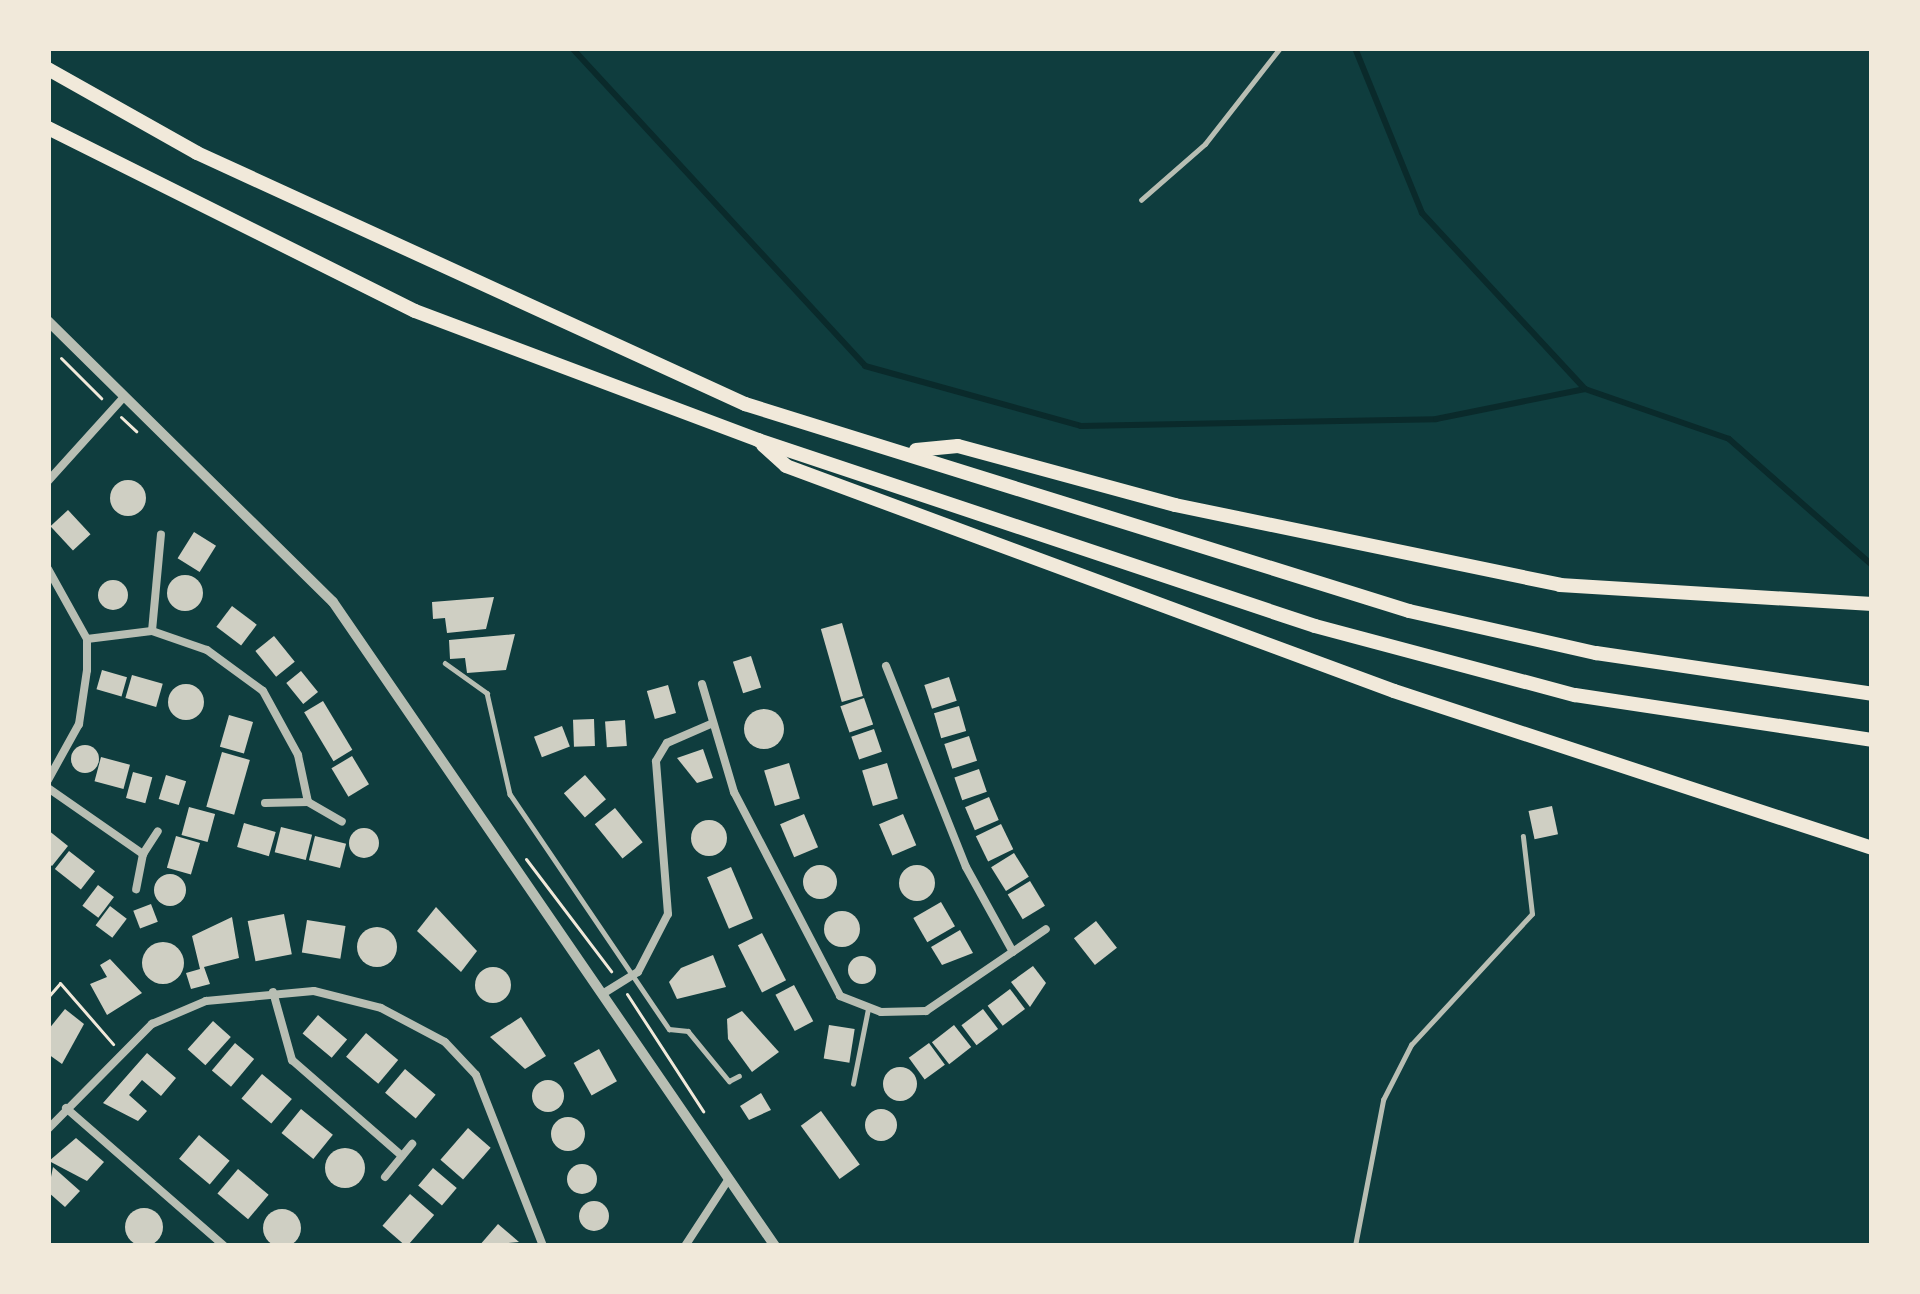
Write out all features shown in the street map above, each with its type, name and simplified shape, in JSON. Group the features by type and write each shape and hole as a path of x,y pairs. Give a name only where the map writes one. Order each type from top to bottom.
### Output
{"highway":[{"path":"48,69 197,153 632,357 1409,611 1596,653 1872,694"},
{"path":"48,128 415,311 758,440 1315,626 1575,695 1872,740"},
{"path":"758,440 786,466 1394,691 1872,848"},
{"path":"911,451 958,446 1175,505 1560,585 1872,604"}],"street":[{"path":"48,321 333,602 775,1246"},
{"path":"48,481 123,398"},
{"path":"152,632 161,534"},
{"path":"48,569 86,639 79,724 49,776 142,854"},
{"path":"86,639 152,632 207,650 263,691 298,755 308,802"},
{"path":"886,666 966,867 1013,952"},
{"path":"702,684 711,724 795,925 840,996 868,1009 926,1011 1046,929"},
{"path":"604,993 638,972 668,914 656,761 667,743 711,724"},
{"path":"265,803 308,802 343,822"},
{"path":"136,890 142,854 158,831"},
{"path":"273,992 292,1060 402,1156"},
{"path":"48,1129 117,1050 206,1001 273,992 381,1008 445,1042 476,1075 543,1246"},
{"path":"66,1108 224,1246"},
{"path":"385,1177 412,1144"},
{"path":"686,1246 728,1180"}],"lane":[{"path":"1141,200 1230,117 1280,48"},
{"path":"445,663 487,693 510,794 638,972 669,1029 688,1031 729,1081 739,1076"},
{"path":"1355,1246 1383,1100 1411,1045 1532,914 1523,837"},
{"path":"853,1084 868,1009"}],"path":[{"path":"48,998 61,982 117,1050"}],"building":[{"path":"128,480 141,485 146,498 141,511 128,516 115,511 110,498 115,485"},
{"path":"68,510 91,534 73,551 50,526"},
{"path":"194,532 216,546 200,572 178,558"},
{"path":"185,575 198,580 203,593 198,606 185,611 172,606 167,593 172,580"},
{"path":"113,580 124,584 128,595 124,606 113,610 102,606 98,595 102,584"},
{"path":"494,597 486,629 447,633 445,618 433,619 432,602"},
{"path":"232,606 257,625 241,645 216,627"},
{"path":"842,623 863,696 842,702 821,629"},
{"path":"515,634 506,670 467,673 465,658 450,659 449,640"},
{"path":"274,636 295,662 276,677 255,651"},
{"path":"751,656 761,687 743,693 733,662"},
{"path":"102,670 127,677 121,696 96,689"},
{"path":"301,671 318,692 303,704 286,683"},
{"path":"132,675 163,684 156,707 125,698"},
{"path":"949,677 957,701 932,709 924,685"},
{"path":"186,684 199,689 204,702 199,715 186,720 173,715 168,702 173,689"},
{"path":"668,685 676,713 655,719 647,691"},
{"path":"864,698 873,724 849,733 840,706"},
{"path":"323,701 352,750 333,761 304,712"},
{"path":"959,706 966,731 941,738 934,713"},
{"path":"764,709 778,715 784,729 778,743 764,749 750,743 744,729 750,715"},
{"path":"229,715 253,722 244,754 220,747"},
{"path":"594,719 595,746 574,747 573,720"},
{"path":"625,720 627,746 607,747 605,721"},
{"path":"562,726 570,747 542,757 534,737"},
{"path":"874,729 882,752 859,760 851,737"},
{"path":"969,736 977,761 952,769 944,744"},
{"path":"85,745 95,749 99,759 95,769 85,773 75,769 71,759 75,749"},
{"path":"703,749 713,778 697,783 677,758"},
{"path":"222,752 250,760 234,815 206,807"},
{"path":"352,756 369,784 348,797 331,768"},
{"path":"101,757 130,765 124,789 95,781"},
{"path":"789,763 800,798 775,806 764,771"},
{"path":"887,763 898,798 873,806 862,771"},
{"path":"979,769 987,792 962,800 954,777"},
{"path":"133,772 152,777 145,803 126,798"},
{"path":"166,775 186,781 179,805 159,799"},
{"path":"585,775 606,799 585,818 564,793"},
{"path":"989,797 999,820 975,830 965,807"},
{"path":"1552,806 1558,834 1535,839 1529,811"},
{"path":"189,807 215,814 208,842 181,835"},
{"path":"615,808 643,842 622,859 595,824"},
{"path":"804,814 818,847 794,857 780,824"},
{"path":"903,814 916,845 892,855 879,824"},
{"path":"709,820 721,826 727,838 721,850 709,856 697,850 691,838 697,826"},
{"path":"244,823 276,832 269,856 237,847"},
{"path":"1001,824 1013,849 988,861 976,836"},
{"path":"281,827 312,835 306,860 275,852"},
{"path":"364,828 375,832 379,843 375,854 364,858 353,854 349,843 353,832"},
{"path":"48,830 68,846 52,866 48,863"},
{"path":"176,836 200,843 191,875 167,868"},
{"path":"315,836 346,844 340,868 309,860"},
{"path":"69,851 95,871 81,889 55,869"},
{"path":"1014,853 1029,877 1006,891 991,867"},
{"path":"820,865 832,870 837,882 832,894 820,899 808,894 803,882 808,870"},
{"path":"917,865 930,870 935,883 930,896 917,901 904,896 899,883 904,870"},
{"path":"731,867 753,919 729,929 707,877"},
{"path":"170,874 182,878 186,890 182,902 170,906 158,902 154,890 158,878"},
{"path":"1030,881 1045,906 1023,919 1008,894"},
{"path":"98,885 114,897 98,918 82,906"},
{"path":"941,902 955,926 927,942 913,918"},
{"path":"151,904 158,922 140,929 133,911"},
{"path":"110,906 127,919 112,938 96,925"},
{"path":"436,907 477,951 461,972 417,931"},
{"path":"842,911 854,917 860,929 854,941 842,947 830,941 824,929 830,917"},
{"path":"284,914 292,954 256,961 248,921"},
{"path":"232,917 239,958 204,967 210,984 191,989 186,973 200,969 192,936"},
{"path":"307,920 346,926 340,959 302,953"},
{"path":"1096,921 1117,948 1095,965 1074,938"},
{"path":"377,927 391,933 397,947 391,961 377,967 363,961 357,947 363,933"},
{"path":"960,930 973,953 942,965 931,947"},
{"path":"762,933 786,980 762,992 738,945"},
{"path":"163,942 178,948 184,963 178,978 163,984 148,978 142,963 148,948"},
{"path":"713,955 726,987 677,999 669,982 681,968"},
{"path":"862,956 872,960 876,970 872,980 862,984 852,980 848,970 852,960"},
{"path":"110,959 142,993 107,1015 90,984 107,977 100,965"},
{"path":"1033,966 1046,983 1030,1007 1011,982"},
{"path":"493,967 506,972 511,985 506,998 493,1003 480,998 475,985 480,972"},
{"path":"794,985 813,1021 795,1031 775,995"},
{"path":"1010,989 1025,1009 1003,1026 988,1006"},
{"path":"65,1009 84,1024 62,1064 48,1054 48,1030"},
{"path":"983,1009 998,1029 976,1045 961,1025"},
{"path":"742,1011 779,1052 752,1072 728,1039 727,1019"},
{"path":"318,1015 347,1039 332,1058 303,1033"},
{"path":"521,1017 546,1056 525,1069 490,1037"},
{"path":"213,1021 231,1037 205,1065 188,1049"},
{"path":"829,1025 855,1029 849,1063 824,1059"},
{"path":"954,1025 971,1047 949,1064 932,1042"},
{"path":"366,1033 398,1060 378,1084 346,1057"},
{"path":"235,1043 254,1059 231,1087 212,1071"},
{"path":"929,1043 945,1065 925,1080 909,1058"},
{"path":"599,1049 617,1081 592,1095 574,1063"},
{"path":"147,1053 176,1078 161,1096 142,1080 129,1095 147,1111 138,1121 103,1103"},
{"path":"900,1067 912,1072 917,1084 912,1096 900,1101 888,1096 883,1084 888,1072"},
{"path":"405,1069 436,1095 416,1118 385,1093"},
{"path":"262,1074 292,1099 271,1124 241,1099"},
{"path":"548,1080 560,1084 564,1096 560,1108 548,1112 536,1108 532,1096 536,1084"},
{"path":"761,1093 771,1110 749,1120 740,1106"},
{"path":"301,1109 333,1135 313,1159 281,1133"},
{"path":"881,1109 892,1114 897,1125 892,1136 881,1141 870,1136 865,1125 870,1114"},
{"path":"821,1111 860,1164 840,1179 801,1126"},
{"path":"568,1117 580,1122 585,1134 580,1146 568,1151 556,1146 551,1134 556,1122"},
{"path":"468,1128 491,1148 463,1179 440,1160"},
{"path":"199,1135 230,1161 210,1184 179,1159"},
{"path":"76,1138 104,1162 87,1181 49,1161"},
{"path":"345,1148 359,1154 365,1168 359,1182 345,1188 331,1182 325,1168 331,1154"},
{"path":"582,1164 593,1168 597,1179 593,1190 582,1194 571,1190 567,1179 571,1168"},
{"path":"53,1167 80,1191 65,1207 48,1192"},
{"path":"433,1168 457,1188 442,1206 418,1186"},
{"path":"238,1169 269,1195 248,1219 217,1194"},
{"path":"410,1194 434,1215 407,1246 382,1226"},
{"path":"594,1201 605,1205 609,1216 605,1227 594,1231 583,1227 579,1216 583,1205"},
{"path":"144,1208 157,1214 163,1227 157,1240 144,1246 131,1240 125,1227 131,1214"},
{"path":"282,1209 296,1214 301,1228 296,1242 282,1247 268,1242 263,1228 268,1214"},
{"path":"498,1224 519,1242 479,1246"}],"waterway":[{"path":"572,48 865,366 1081,426 1436,419 1585,389 1729,439 1872,565"},
{"path":"1355,48 1422,213 1584,388"}]}
